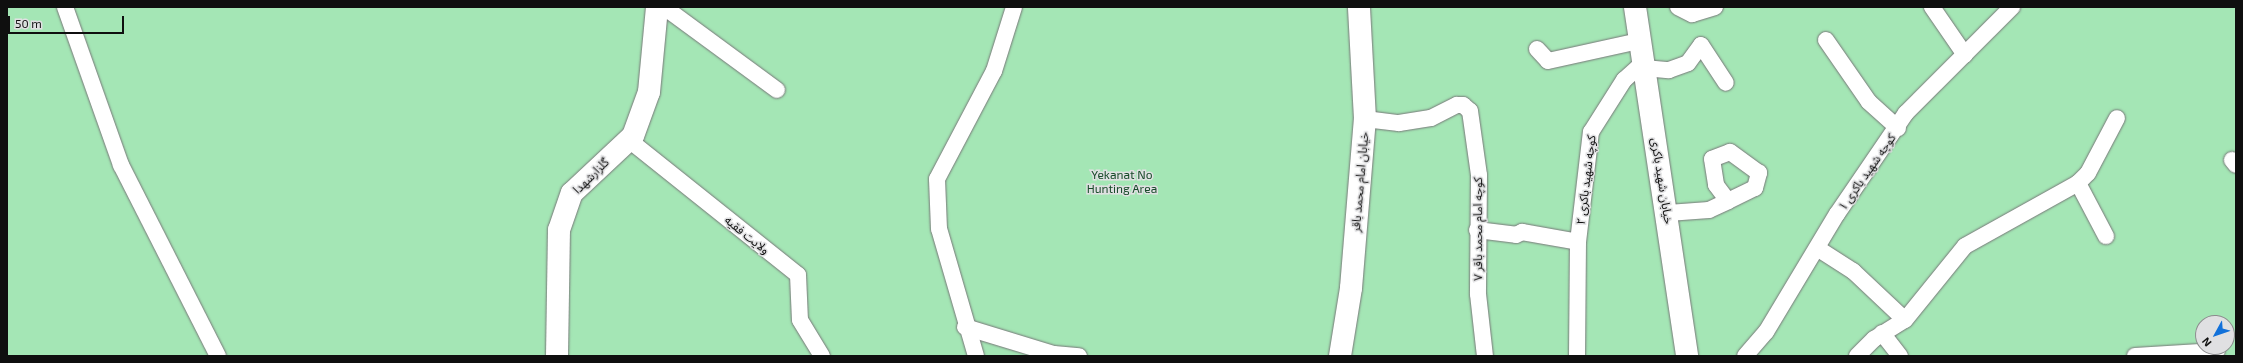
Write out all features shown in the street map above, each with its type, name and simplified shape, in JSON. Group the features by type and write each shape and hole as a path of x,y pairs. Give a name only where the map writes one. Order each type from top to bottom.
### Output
{"main road":[{"name":"گلزارشهدا","path":"557,356 559,230 572,193 628,140 648,92 656,7"},
{"name":"خیابان امام محمد باقر","path":"1340,356 1351,288 1365,119 1359,7"},
{"name":"خیابان شهید باکری","path":"1635,7 1639,41 1668,214 1687,356"}],"street":[{"path":"65,7 121,165 218,356"},
{"path":"664,7 777,90"},
{"path":"976,356 965,327 939,229 937,179 994,71 1014,7"},
{"path":"1678,7 1692,14 1715,7"},
{"path":"1932,7 1965,55"},
{"name":"کوچه شهید باکری ۱","path":"1745,356 1766,332 1817,248 1898,128 1906,113 2012,7"},
{"path":"1826,40 1869,102 1898,128"},
{"path":"1536,49 1548,61 1639,41"},
{"path":"1643,65 1669,70 1688,63 1701,45 1726,83"},
{"name":"کوچه شهید باکری ۲","path":"1577,356 1578,242 1591,132 1624,80 1643,65"},
{"name":"کوچه امام محمد باقر ۷","path":"1365,119 1398,122 1431,118 1463,105 1470,111 1479,175 1477,230 1478,294 1485,356"},
{"path":"1857,356 1882,333 1904,320 1965,246 2078,183 2088,173 2117,118"},
{"name":"ولایت فقیه","path":"628,140 798,275 800,320 822,356"},
{"path":"2078,183 2106,236"},
{"path":"1668,214 1709,210 1728,201"},
{"path":"1477,230 1516,235 1522,232 1578,242"},
{"path":"1817,248 1854,272 1904,320"},
{"path":"965,327 1054,354 1079,356"},
{"path":"1882,333 1900,356"},
{"path":"2135,356 2195,352"}],"green space":[{"name":"Yekanat No Hunting Area","path":"7,7 2236,7 2236,356 7,356"}]}
